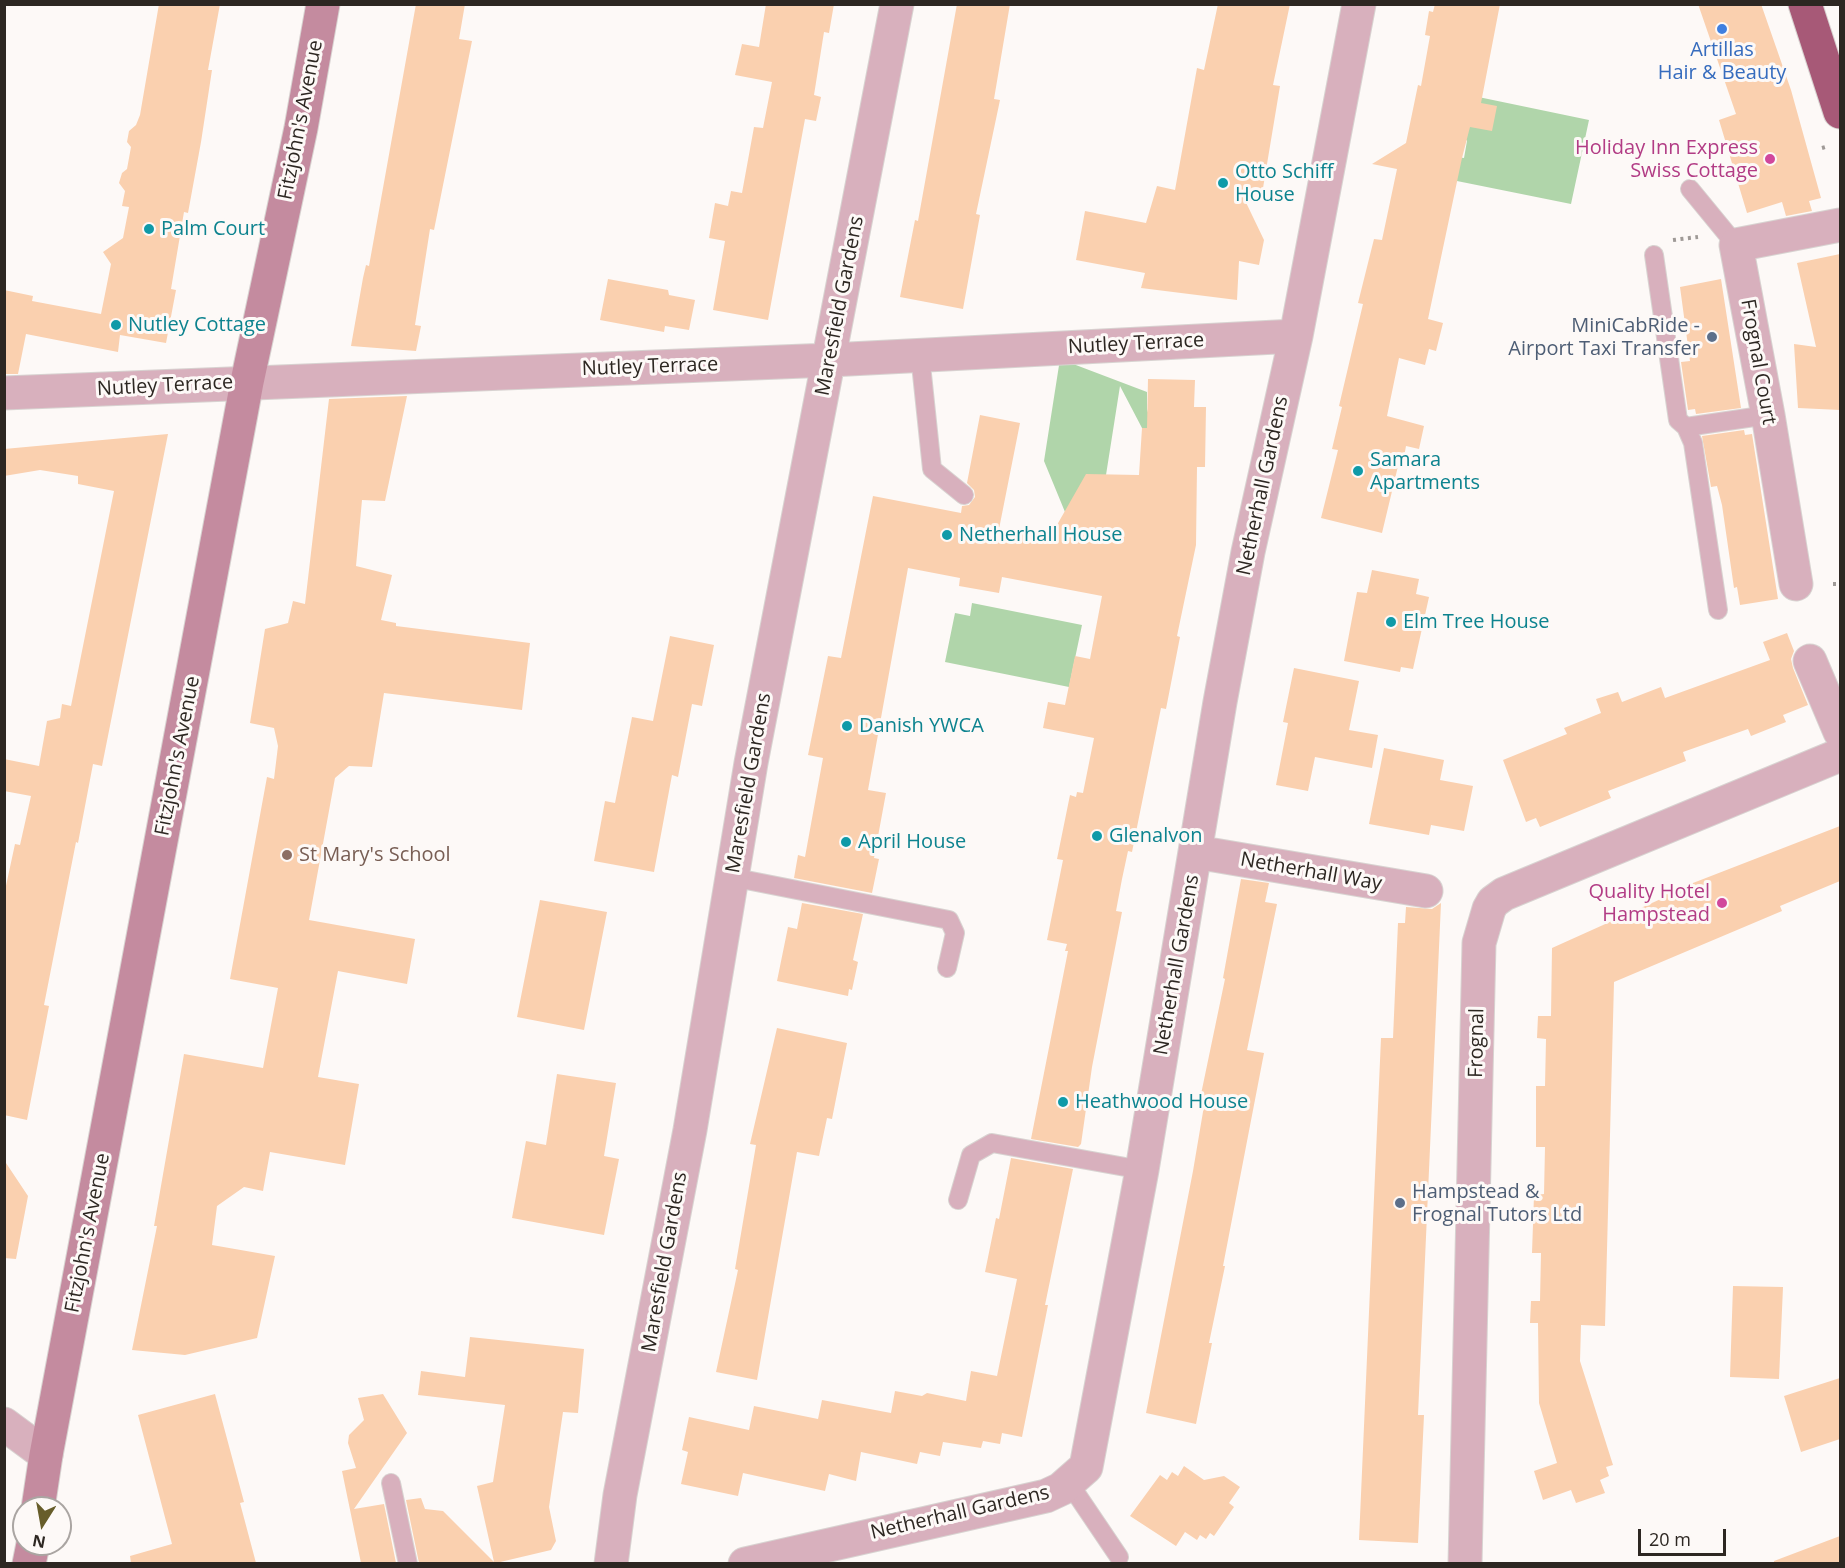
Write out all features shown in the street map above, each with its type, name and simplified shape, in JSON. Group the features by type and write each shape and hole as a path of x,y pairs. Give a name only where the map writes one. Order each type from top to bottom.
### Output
{"highway":[{"path":"1805,4 1840,112"}],"main road":[{"name":"Fitzjohn's Avenue","path":"40,1496 247,382 301,128 323,4"}],"street":[{"name":"Maresfield Gardens","path":"610,1563 620,1495 690,1130 731,877 897,4"},
{"name":"Netherhall Gardens","path":"744,1563 1046,1496 1069,1483 1086,1467 1142,1170 1220,702 1246,564 1296,336 1359,4"},
{"path":"1736,245 1840,225"},
{"name":"Frognal Court","path":"1736,245 1768,415 1796,584"},
{"name":"Nutley Terrace","path":"4,393 830,360 1296,336"},
{"path":"1810,661 1839,754"},
{"name":"Frognal","path":"1465,1563 1479,943 1489,909 1493,902 1504,894 1839,754"},
{"name":"Netherhall Way","path":"1196,852 1426,891"},
{"path":"4,1424 46,1455"}],"lane":[{"path":"1690,189 1736,245"},
{"path":"1654,255 1678,420 1686,427 1693,443 1718,610"},
{"path":"920,355 932,469 964,495"},
{"path":"1686,427 1768,415"},
{"path":"731,877 949,920 955,933 947,968"},
{"path":"958,1200 971,1155 992,1143 1142,1170"},
{"path":"391,1483 408,1563"},
{"path":"1069,1483 1119,1557"}],"path":[{"path":"1822,148 1829,146"},
{"path":"1669,241 1702,237"},
{"path":"1833,584 1840,584"}],"green space":[{"path":"1464,94 1589,120 1571,204 1447,179 1452,156 1464,158 1467,141 1458,126"},
{"path":"1060,359 1147,392 1147,409 1152,428 1142,428 1120,386 1106,475 1065,512 1044,461"},
{"path":"972,603 1082,625 1069,687 945,662 955,613 970,616"}],"building":[{"path":"159,4 220,4 208,70 212,70 201,142 188,213 184,212 171,289 176,290 166,343 120,335 118,352 26,334 18,374 4,374 4,290 33,296 32,301 101,314 111,264 103,252 123,238 129,207 122,206 125,191 119,183 122,173 127,169 131,147 127,142 129,131 136,125 140,115"},
{"path":"416,4 465,4 459,39 472,41 434,230 430,229 415,325 421,326 416,351 351,346 363,278 366,265 369,266"},
{"path":"766,4 834,4 829,33 824,32 814,95 821,97 816,121 805,119 768,320 713,310 725,241 709,238 715,203 728,206 731,191 742,193 754,127 763,128 772,82 735,75 742,44 759,47"},
{"path":"957,4 1010,4 994,99 1000,100 976,214 980,215 963,309 900,297 915,220 918,221"},
{"name":"Otto Schiff House","path":"1218,4 1290,4 1273,85 1280,86 1262,194 1240,190 1264,240 1259,265 1239,261 1237,300 1141,288 1145,273 1076,260 1085,211 1146,223 1157,186 1175,190 1197,68 1204,70"},
{"path":"1435,4 1500,4 1481,103 1497,106 1492,131 1470,127 1462,158 1428,319 1443,323 1436,351 1429,349 1425,365 1399,358 1387,416 1424,426 1419,449 1406,446 1403,463 1399,462 1382,533 1321,518 1338,450 1332,449 1342,407 1339,406 1363,304 1358,303 1374,239 1382,240 1397,169 1372,164 1406,143 1418,85 1421,86 1430,36 1425,35 1429,11 1433,12"},
{"path":"1698,4 1761,4 1791,90 1821,198 1809,201 1812,211 1786,216 1782,202 1747,213 1719,120 1736,114"},
{"path":"1840,254 1840,410 1798,408 1794,344 1816,347 1797,263"},
{"path":"608,279 668,290 669,295 695,300 689,330 665,326 664,332 600,320"},
{"path":"1721,279 1741,408 1696,414 1695,409 1688,410 1681,362 1690,361 1680,287"},
{"path":"1148,379 1195,380 1194,407 1206,407 1205,467 1197,467 1196,545 1177,636 1180,637 1166,709 1161,708 1132,852 1128,851 1122,879 1116,911 1122,912 1092,1067 1081,1144 1078,1147 1031,1139 1068,951 1065,951 1067,944 1047,940 1063,860 1057,859 1070,795 1076,797 1077,792 1083,793 1094,738 1043,728 1048,702 1065,705 1075,656 1090,659 1102,596 1002,577 999,593 959,586 960,578 908,568 868,790 886,793 874,858 879,859 872,893 794,878 798,855 805,857 823,758 808,755 828,656 841,658 873,496 961,513 962,506 969,505 975,497 974,490 967,483 980,415 1020,423 999,529 1049,539 1086,474 1139,475 1142,428 1147,428"},
{"path":"407,396 385,501 362,500 356,566 392,575 381,620 396,623 396,626 530,643 522,710 384,693 372,767 349,766 335,778 309,920 415,939 407,984 338,971 318,1077 359,1084 345,1165 270,1152 263,1191 244,1187 217,1206 212,1245 275,1256 257,1338 185,1355 132,1350 157,1226 154,1226 184,1054 263,1068 278,988 230,979 267,777 274,779 278,746 274,728 250,723 265,629 288,623 293,601 305,604 329,399"},
{"path":"1744,430 1745,435 1752,434 1778,599 1740,605 1737,587 1734,588 1722,505 1717,486 1711,487 1702,436"},
{"path":"168,434 102,766 93,764 78,843 76,842 44,1005 49,1006 27,1120 4,1115 4,895 15,844 20,845 31,796 4,791 4,759 39,766 47,721 60,718 62,704 71,706 114,491 78,484 78,476 40,470 4,476 4,449"},
{"name":"Elm Tree House","path":"1372,570 1419,579 1416,594 1429,597 1413,669 1401,667 1400,672 1344,661 1357,592 1367,593"},
{"path":"1787,633 1794,651 1791,659 1793,668 1808,705 1783,715 1786,722 1751,736 1748,729 1683,752 1686,761 1608,791 1611,798 1540,827 1536,818 1526,822 1503,760 1567,734 1564,728 1601,713 1596,699 1618,692 1622,702 1661,687 1665,698 1770,660 1763,642"},
{"path":"670,636 714,645 702,706 692,704 678,777 672,775 654,872 594,861 605,801 615,803 632,717 653,721"},
{"path":"1294,668 1359,681 1349,730 1378,735 1372,768 1315,757 1308,791 1276,785 1288,723 1283,722"},
{"path":"1384,748 1444,760 1440,780 1473,786 1464,831 1431,825 1429,835 1369,824"},
{"path":"1840,826 1840,881 1780,906 1782,911 1614,982 1605,1326 1581,1325 1580,1361 1613,1465 1606,1467 1609,1476 1600,1480 1605,1493 1576,1503 1571,1490 1543,1500 1534,1471 1557,1463 1539,1403 1538,1323 1530,1323 1531,1301 1540,1301 1541,1253 1532,1253 1534,1195 1544,1194 1545,1147 1536,1147 1536,1086 1545,1086 1546,1039 1537,1038 1538,1016 1551,1016 1552,948 1663,898 1662,895"},
{"path":"1241,879 1269,883 1265,902 1277,904 1247,1050 1264,1053 1223,1266 1225,1266 1209,1343 1212,1343 1196,1424 1146,1413 1193,1171 1205,1100 1200,1099 1225,979 1223,978"},
{"path":"540,900 607,912 584,1030 517,1017"},
{"path":"802,903 863,914 853,960 858,962 852,990 849,989 848,996 777,981 788,927 797,929"},
{"path":"1441,903 1418,1415 1424,1415 1418,1543 1359,1540 1381,1038 1393,1038 1398,923 1405,923 1406,907 1432,909"},
{"path":"777,1028 847,1043 832,1119 827,1118 819,1156 797,1152 757,1380 716,1372 738,1270 735,1269 756,1145 750,1144"},
{"path":"557,1074 616,1083 604,1156 619,1159 604,1235 512,1218 526,1141 546,1145"},
{"path":"1011,1158 1073,1169 1045,1305 1048,1305 1022,1437 1002,1433 1000,1444 983,1441 981,1448 943,1442 940,1456 920,1452 917,1464 861,1452 856,1481 829,1474 825,1491 743,1473 738,1496 681,1484 688,1452 682,1450 689,1417 749,1430 754,1406 818,1419 822,1400 891,1413 895,1391 922,1396 927,1393 966,1401 971,1371 997,1376 1017,1279 985,1272 996,1218 999,1219"},
{"path":"4,1160 28,1196 16,1259 4,1258"},
{"path":"1733,1286 1783,1287 1779,1379 1730,1377"},
{"path":"470,1337 584,1349 578,1413 563,1412 549,1507 556,1541 551,1550 496,1563 419,1563 406,1500 421,1498 425,1509 443,1511 494,1562 477,1486 493,1482 505,1405 418,1395 421,1371 465,1377"},
{"path":"1840,1378 1840,1439 1801,1452 1784,1396"},
{"path":"215,1394 244,1502 240,1503 256,1563 131,1563 130,1556 172,1544 138,1415"},
{"path":"383,1394 407,1433 354,1509 384,1504 396,1563 361,1563 342,1471 356,1468 348,1443 349,1435 364,1420 358,1398"},
{"path":"1184,1466 1204,1480 1224,1476 1240,1487 1229,1503 1234,1507 1214,1536 1210,1533 1206,1539 1200,1535 1197,1540 1185,1532 1176,1546 1130,1516 1160,1475 1167,1480 1172,1472 1178,1476"},
{"path":"1840,1536 1840,1563 1774,1563 1774,1561"}],"place":[{"name":"Artillas Hair & Beauty","path":"1722,29"},
{"name":"Holiday Inn Express Swiss Cottage","path":"1770,159"},
{"name":"Otto Schiff House","path":"1223,183"},
{"name":"Palm Court","path":"149,229"},
{"name":"Nutley Cottage","path":"116,325"},
{"name":"MiniCabRide - Airport Taxi Transfer","path":"1712,337"},
{"name":"Samara Apartments","path":"1358,471"},
{"name":"Netherhall House","path":"947,535"},
{"name":"Elm Tree House","path":"1391,622"},
{"name":"Danish YWCA","path":"847,726"},
{"name":"Glenalvon","path":"1097,836"},
{"name":"April House","path":"846,842"},
{"name":"St Mary's School","path":"287,855"},
{"name":"Quality Hotel Hampstead","path":"1722,903"},
{"name":"Heathwood House","path":"1063,1102"},
{"name":"Hampstead & Frognal Tutors Ltd","path":"1400,1203"}]}
